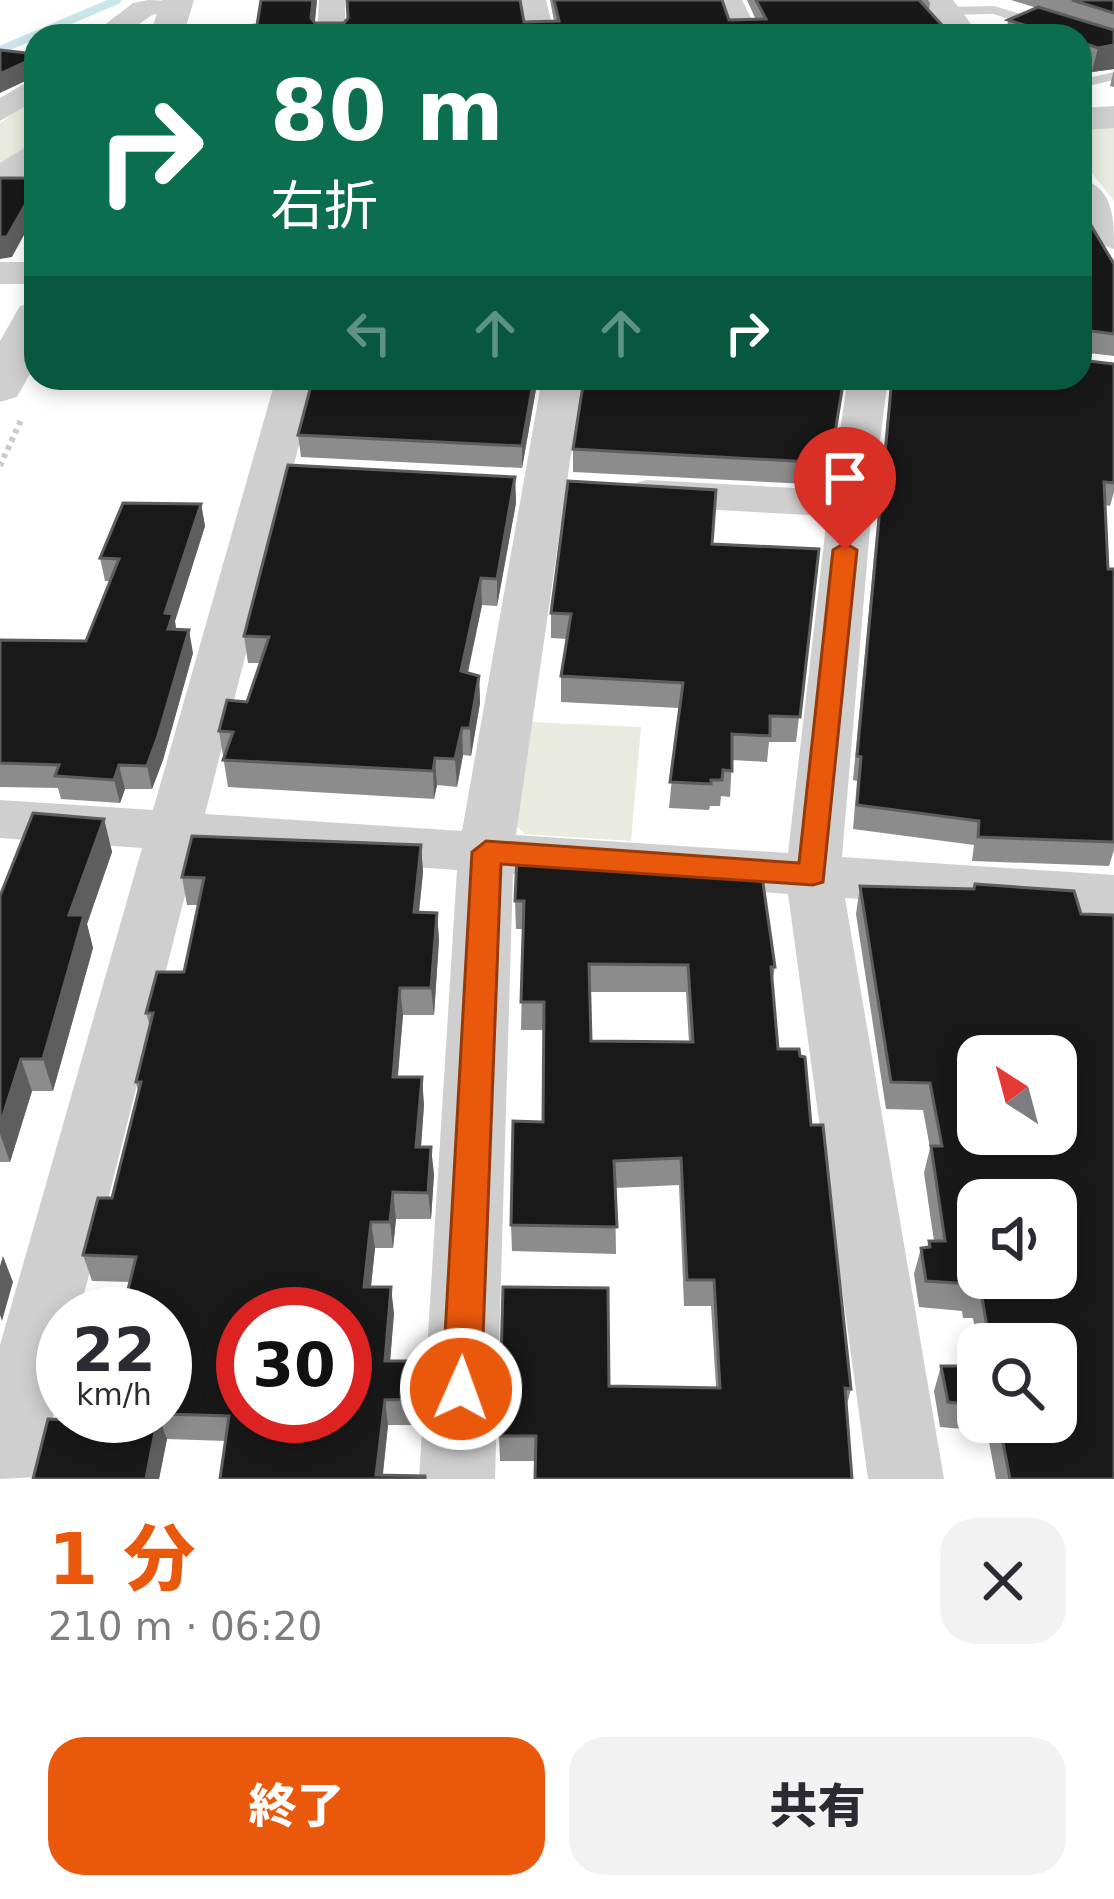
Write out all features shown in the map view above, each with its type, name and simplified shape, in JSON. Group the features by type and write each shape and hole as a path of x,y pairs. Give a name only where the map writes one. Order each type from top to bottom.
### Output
{"street":[{"path":"121,24 143,9 178,1"},
{"path":"0,179 24,160"},
{"path":"1092,206 1114,236"},
{"path":"0,387 24,340"},
{"path":"0,1477 173,831 295,473 296,390"},
{"path":"457,1479 486,852 563,489 562,390"},
{"path":"866,390 850,504 813,874 907,1479"},
{"path":"563,489 850,504"},
{"path":"0,819 1114,896"}],"lane":[{"path":"948,16 994,10 1041,24"}],"shaded area":[{"path":"24,105 24,149 0,168 0,123"},
{"path":"1114,127 1114,201 1092,173 1092,128"},
{"path":"529,722 641,727 631,841 525,834 513,823"}],"building":[{"path":"261,0 313,0 315,23 344,23 347,0 520,0 524,22 559,21 554,0 722,0 729,20 766,19 756,0 919,0 941,24 257,24"},
{"path":"1072,0 1114,0 1114,13"},
{"path":"1038,7 1114,30 1114,45 1092,46 1092,24 1008,20"},
{"path":"0,50 24,53 24,63 0,74"},
{"path":"0,178 24,178 24,207 7,237 0,237"},
{"path":"1092,227 1114,264 1114,334 1092,331"},
{"path":"1092,361 1114,364 1114,483 1104,482 1108,569 1114,569 1114,842 978,837 979,821 857,805 861,757 857,756 891,390 1092,390"},
{"path":"310,390 532,390 522,446 298,435"},
{"path":"582,390 842,390 830,463 573,449"},
{"path":"288,465 515,477 497,579 481,578 461,671 479,676 470,728 462,728 455,759 435,758 433,771 223,760 233,732 219,731 227,700 247,702 269,637 244,636"},
{"path":"568,481 716,490 712,544 819,549 800,717 770,716 770,736 732,734 732,771 723,770 722,780 670,782 683,683 561,676 571,614 551,613"},
{"path":"123,503 201,504 165,613 173,614 168,629 189,630 147,766 119,765 114,780 55,776 59,765 0,763 0,640 86,641 119,559 100,558"},
{"path":"33,813 104,819 69,915 84,915 43,1059 21,1059 0,1125 0,896"},
{"path":"192,836 421,845 414,912 437,913 431,988 400,988 393,1077 422,1077 416,1147 431,1147 428,1193 393,1192 390,1222 371,1222 364,1287 216,1287 216,1416 192,1415 192,1287 129,1287 136,1257 83,1255 98,1198 112,1198 141,1082 136,1082 153,1013 146,1013 157,972 184,972 204,878 182,877"},
{"path":"517,854 688,864 688,869 761,869 775,967 771,967 778,1049 799,1049 805,1057 811,1125 823,1125 851,1389 845,1388 852,1479 535,1479 536,1436 499,1436 503,1287 608,1288 609,1386 720,1388 714,1280 687,1280 681,1158 614,1161 617,1227 511,1225 513,1121 543,1122 544,1002 521,1002 524,901 515,901","holes":["589,964 688,965 693,1042 591,1041"]},
{"path":"975,884 1074,891 1081,914 1114,915 1114,1479 1010,1479 1003,1443 1077,1443 1077,1323 986,1323 982,1299 1077,1299 1077,1179 957,1179 957,1283 926,1281 921,1248 930,1247 929,1241 945,1241 931,1146 942,1146 930,1083 891,1082 860,886 974,889"},
{"path":"372,1287 391,1287 385,1361 418,1361 415,1399 385,1400 376,1475 425,1479 220,1479 225,1443 372,1443"},
{"path":"941,1366 957,1366 957,1403 948,1402"},
{"path":"42,1443 153,1443 146,1479 33,1479"}],"waterway":[{"path":"61,24 117,0"},
{"path":"0,50 24,40"}],"route":[{"path":"461,1389 486,852 813,874 845,550"}]}
